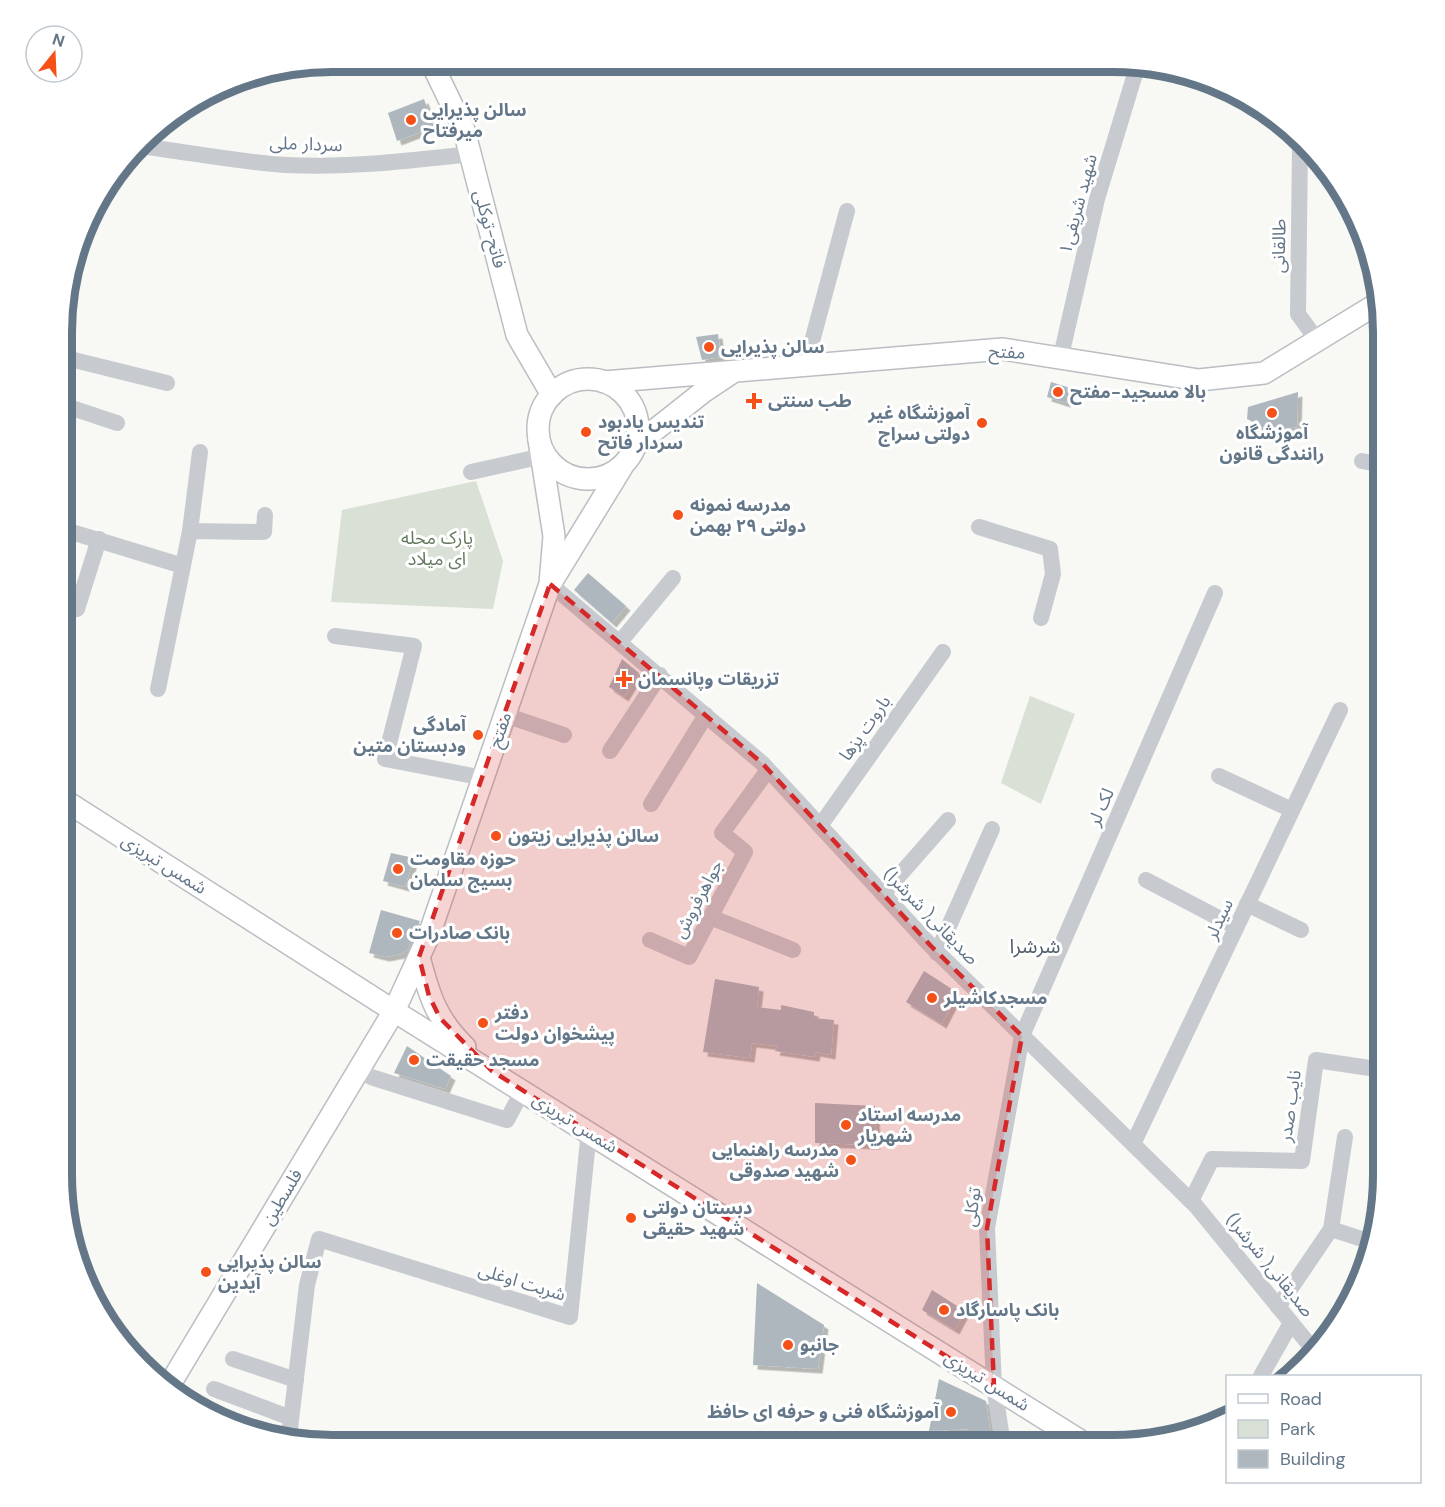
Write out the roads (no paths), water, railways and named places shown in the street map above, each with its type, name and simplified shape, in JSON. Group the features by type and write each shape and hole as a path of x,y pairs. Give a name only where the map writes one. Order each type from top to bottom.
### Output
{"main road":[{"name":"فاتح-توکلی","path":"436,72 464,130 518,335 552,394"},
{"name":"مفتح","path":"636,445 703,392 736,370 1003,349 1061,356 1199,380 1264,373 1372,307"},
{"path":"622,466 608,476 591,480 573,477 558,469 541,448 540,416 552,394 576,381 604,382 736,370"},
{"path":"550,584 636,445 639,429 633,407 618,389 604,382"},
{"name":"مفتح","path":"394,1011 419,957 484,778 550,584 554,536 541,448"},
{"name":"شمس تبریزی","path":"72,805 394,1011 1071,1435"},
{"path":"419,957 429,996 440,1018 463,1045 492,1071"},
{"name":"فلسطین","path":"173,1380 394,1011"}],"street":[{"name":"شهید شریفی۱","path":"1061,356 1097,199 1135,73"},
{"name":"سردار ملی","path":"149,147 284,165 319,166 384,164 470,154"},
{"name":"طالقانی","path":"1300,151 1298,314 1317,340"},
{"path":"806,364 847,211"},
{"path":"72,359 167,383"},
{"path":"72,407 117,423"},
{"path":"471,472 541,448"},
{"path":"158,689 190,531 200,452"},
{"path":"1362,461 1373,463"},
{"path":"190,531 264,532 265,515"},
{"path":"979,528 1050,549 1053,574 1041,618"},
{"path":"72,532 183,566"},
{"path":"77,609 99,539"},
{"path":"620,642 673,578"},
{"name":"(شرشرا )صدیقانی","path":"550,584 660,675 768,770 937,953 1191,1201 1309,1345"},
{"name":"لک لر","path":"1022,1036 1215,593"},
{"path":"334,636 414,646 385,759 484,778"},
{"name":"باروت پزها","path":"820,826 943,652"},
{"path":"610,751 660,675"},
{"name":"سیدلر","path":"1133,1144 1340,710"},
{"path":"651,804 706,715"},
{"path":"505,716 564,735"},
{"name":"جواهرفروش","path":"650,940 689,957 745,852 722,833 768,770"},
{"path":"1219,776 1292,810"},
{"path":"883,894 948,820"},
{"path":"937,953 992,829"},
{"path":"1146,880 1236,927"},
{"path":"1247,904 1301,930"},
{"path":"710,917 793,950"},
{"name":"توکلی","path":"1001,1435 994,1386 987,1228 1022,1036"},
{"name":"نایب صدر","path":"1191,1201 1212,1159 1302,1161 1316,1060 1373,1069"},
{"path":"371,1077 507,1120 523,1090"},
{"name":"شربت اوغلی","path":"296,1380 307,1285 319,1239 570,1317 589,1131"},
{"path":"1278,1307 1330,1229 1345,1137"},
{"path":"1330,1229 1365,1240"},
{"path":"1262,1375 1291,1323"},
{"path":"233,1359 296,1380 290,1432"},
{"path":"214,1389 291,1419"}],"place":[{"name":"سالن پذیرایی میرفتاح","path":"411,120"},
{"name":"سالن پذیرایی","path":"709,347"},
{"name":"بالا مسجید-مفتح","path":"1058,392"},
{"name":"طب سنتی","path":"754,401"},
{"name":"آموزشگاه رانندگی قانون","path":"1272,413"},
{"name":"آموزشگاه غیر دولتی سراج","path":"982,423"},
{"name":"تندیس یادبود سردار فاتح","path":"586,432"},
{"name":"مدرسه نمونه دولتی ۲۹ بهمن","path":"678,515"},
{"name":"تزریقات وپانسمان","path":"624,679"},
{"name":"آمادگی ودبستان متین","path":"478,735"},
{"name":"سالن پذیرایی زیتون","path":"496,836"},
{"name":"حوزه مقاومت بسیج سلمان","path":"398,869"},
{"name":"بانک صادرات","path":"397,933"},
{"name":"مسجدکاشیلر","path":"932,998"},
{"name":"دفتر پیشخوان دولت","path":"483,1023"},
{"name":"مسجد حقیقت","path":"414,1060"},
{"name":"مدرسه استاد شهریار","path":"846,1125"},
{"name":"مدرسه راهنمایی شهید صدوقی","path":"851,1160"},
{"name":"دبستان دولتی شهید حقیقی","path":"631,1218"},
{"name":"سالن پذیرایی آیدین","path":"206,1272"},
{"name":"بانک پاسارگاد","path":"944,1310"},
{"name":"جانبو","path":"788,1345"},
{"name":"آموزشگاه فنی و حرفه ای حافظ","path":"951,1412"}],"district":[{"name":"شرشرا","path":"1035,946"}],"park label":[{"name":"پارک محله ای میلاد","path":"437,548"}]}
